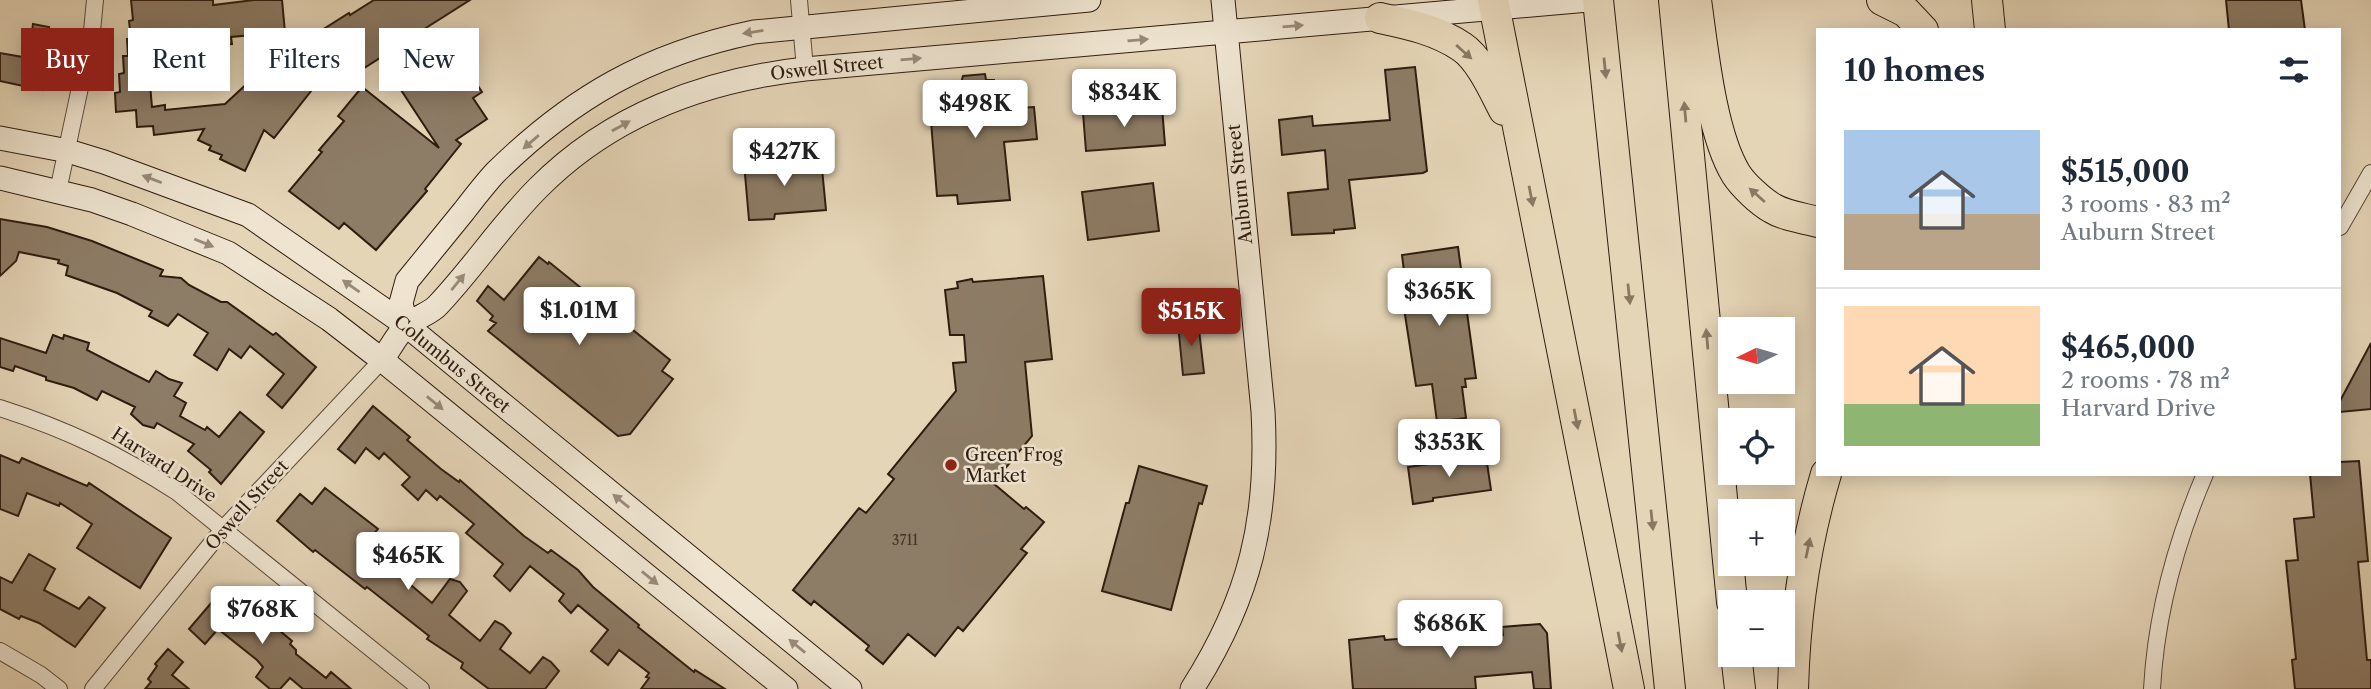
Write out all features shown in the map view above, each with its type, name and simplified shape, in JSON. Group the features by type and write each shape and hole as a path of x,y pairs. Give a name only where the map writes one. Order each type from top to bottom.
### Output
{"highway":[{"path":"1598,0 1670,689"},
{"path":"1674,0 1730,590"},
{"path":"1696,0 1717,125 1737,176 1772,207 1816,222"},
{"path":"1882,0 1906,12 1921,28"},
{"path":"1987,0 1990,28"},
{"path":"1494,4 1629,689"},
{"path":"1380,19 1422,27 1464,47 1488,78 1521,143"},
{"path":"1793,689 1797,610 1808,547 1826,476"},
{"path":"1738,667 1740,689"}],"main road":[{"path":"406,325 401,303 407,281 494,174 562,115 598,90 636,69 718,39 754,32 1089,0"},
{"name":"Auburn Street","path":"1192,689 1212,658 1247,577 1257,535 1264,477 1263,411 1223,0"},
{"name":"Oswell Street","path":"383,360 406,325 436,308 506,223 540,186 573,157 609,132 647,111 729,81 806,69 1380,19 1494,4 1548,4 1588,0"},
{"name":"Columbus Street","path":"0,138 68,151 248,215 406,325 850,689"},
{"path":"0,178 58,191 132,214 228,253 329,319 383,360 786,689"}],"street":[{"path":"58,191 92,31 95,0"},
{"path":"799,0 806,69"},
{"path":"2341,226 2371,173"},
{"name":"Oswell Street","path":"93,689 224,528 383,360"},
{"name":"Harvard Drive","path":"0,408 42,421 89,441 177,492 421,689"},
{"path":"2152,689 2161,618 2174,561 2204,476"},
{"path":"0,651 59,689"}],"building":[{"path":"131,0 213,0 213,5 282,0 285,28 244,28 244,36 231,37 230,44 230,28 130,28 129,21 133,20"},
{"path":"374,0 470,0 426,28 379,28 379,59 365,68 365,28 325,28"},
{"path":"2226,0 2301,0 2305,28 2229,28"},
{"path":"33,24 49,27 49,28 33,28"},
{"path":"0,53 21,57 21,86 0,81"},
{"path":"123,56 128,56 128,91 151,91 152,107 165,105 165,110 225,104 244,86 244,91 311,91 274,138 264,130 245,171 220,159 222,155 209,150 211,146 198,140 204,129 154,135 153,126 137,127 136,110 116,112 115,93 120,92 119,74 124,73"},
{"path":"1415,67 1427,171 1349,180 1355,228 1334,230 1334,233 1292,235 1288,193 1328,189 1325,150 1282,155 1279,120 1312,116 1313,126 1390,120 1385,70"},
{"path":"985,74 986,80 994,80 997,109 1034,107 1037,139 1004,142 1010,200 958,204 957,195 937,196 931,121 937,121 935,86 961,83 963,76"},
{"path":"479,87 482,92 473,98 487,119 456,140 461,144 425,189 427,191 376,250 344,223 339,229 289,191 344,121 338,116 359,91 365,89 439,148 402,91 479,91"},
{"path":"1162,107 1165,145 1086,151 1083,113"},
{"path":"821,158 826,210 775,214 774,219 749,220 744,163"},
{"path":"1153,183 1159,231 1088,240 1082,192"},
{"path":"0,219 47,227 92,241 163,270 160,276 181,278 221,302 227,302 273,335 276,333 316,367 282,408 267,395 284,374 250,346 241,358 229,349 217,370 194,355 208,333 178,314 168,326 149,316 152,311 117,293 66,275 68,266 58,263 59,260 19,252 16,261 0,276"},
{"path":"1458,247 1476,378 1465,379 1466,387 1462,387 1466,418 1437,422 1432,384 1416,386 1403,302 1402,279 1405,279 1402,255"},
{"path":"539,257 548,264 549,262 670,360 662,371 673,379 630,434 618,436 488,331 496,323 490,320 493,316 477,301 488,286 504,300"},
{"name":"Green Frog Market","path":"1043,276 1052,359 1025,362 1032,436 993,483 1044,522 1021,549 1027,553 963,631 958,627 935,656 908,634 883,664 866,650 869,646 814,601 811,605 793,590 859,508 866,513 894,479 888,474 956,391 953,363 966,362 964,335 950,335 945,290 958,288 957,282 972,279 973,282"},
{"path":"1198,321 1204,373 1183,375 1178,324"},
{"path":"53,335 63,339 64,335 89,343 87,350 149,382 156,371 182,383 174,396 186,403 180,416 205,430 207,427 219,437 240,412 264,432 221,484 209,472 211,470 188,451 194,444 157,423 154,428 143,425 131,414 135,407 102,391 97,400 74,388 46,380 46,377 15,366 13,371 0,367 0,338 46,353"},
{"path":"2371,343 2371,409 2341,412 2341,399"},
{"path":"373,406 410,437 407,440 441,469 459,482 460,480 524,536 548,553 551,550 578,570 593,587 639,625 638,627 694,672 695,670 725,689 641,689 649,678 646,677 649,673 619,650 608,665 591,651 608,630 578,605 571,613 559,601 564,594 530,566 510,591 494,576 503,564 466,533 474,524 440,496 437,500 426,490 418,500 402,485 410,477 384,453 379,459 366,448 355,463 338,449"},
{"path":"0,455 19,463 22,458 87,486 89,483 171,538 140,588 77,548 92,524 60,503 59,506 27,493 18,516 0,509"},
{"path":"1486,456 1491,490 1433,498 1433,501 1413,504 1408,467"},
{"path":"2359,461 2368,561 2358,562 2367,660 2371,660 2371,689 2295,689 2292,660 2296,659 2286,561 2298,560 2294,519 2314,517 2310,476 2341,476 2341,462"},
{"path":"1139,466 1207,486 1202,504 1199,503 1171,610 1102,591"},
{"path":"325,488 378,529 365,544 391,566 407,547 422,561 405,580 432,603 450,579 460,582 467,591 449,615 480,641 495,621 511,633 500,649 530,673 543,657 551,662 559,671 545,689 489,689 461,668 463,663 427,639 429,636 367,587 365,589 315,550 313,552 277,521 300,494 312,504"},
{"path":"29,554 55,569 44,590 79,609 89,597 105,608 75,647 39,623 21,616 19,619 0,609 0,577 12,583"},
{"path":"218,595 234,610 244,601 292,641 290,644 296,654 326,678 331,672 351,689 303,689 290,678 280,689 270,689 256,677 263,667 257,660 218,629 205,644 189,629"},
{"path":"1540,624 1547,633 1551,689 1534,689 1532,672 1475,677 1476,689 1353,689 1349,640 1472,633 1472,638 1503,635 1502,627"},
{"path":"168,649 183,662 172,675 189,689 145,689 151,682 148,679 157,666 155,664"}],"place":[{"name":"Green Frog Market","path":"951,465"}]}
